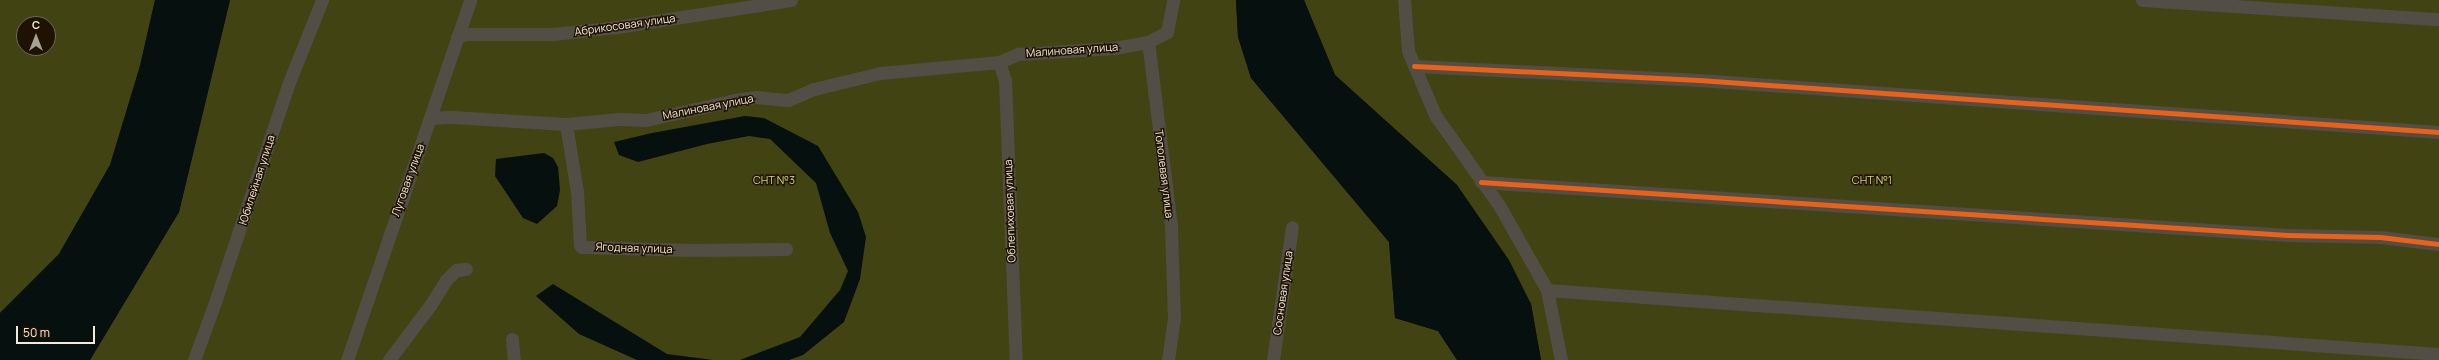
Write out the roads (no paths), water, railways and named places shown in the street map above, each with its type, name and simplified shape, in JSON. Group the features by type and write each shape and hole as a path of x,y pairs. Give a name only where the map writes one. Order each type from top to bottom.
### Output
{"street":[{"name":"Юбилейная улица","path":"194,360 288,85 322,0"},
{"name":"Луговая улица","path":"347,360 470,0"},
{"name":"Абрикосовая улица","path":"457,36 466,34 553,34 617,27 791,0"},
{"path":"1148,42 1167,32 1173,0"},
{"path":"1404,0 1408,51 1434,115 1499,205 1547,290 1561,360"},
{"path":"2142,0 2439,19"},
{"name":"Малиновая улица","path":"430,118 452,117 566,124 619,119 646,120 757,97 788,100 814,89 880,73 999,62 1018,54 1114,48 1148,42"},
{"name":"Тополевая улица","path":"1148,42 1171,226 1174,318 1168,360"},
{"name":"Облепиховая улица","path":"999,62 1004,80 1016,360"},
{"path":"1414,66 1699,80 2439,132"},
{"name":"Ягодная улица","path":"566,124 577,192 580,245 692,250 786,249"},
{"path":"1481,182 2288,235 2380,237 2439,244"},
{"name":"Сосновая улица","path":"1273,360 1292,227"},
{"path":"389,360 431,304 446,280 456,270 466,269"},
{"path":"1547,290 2439,354"},
{"path":"512,339 514,360"}],"park label":[{"name":"СНТ №3","path":"774,180"},
{"name":"СНТ №1","path":"1872,180"}]}
